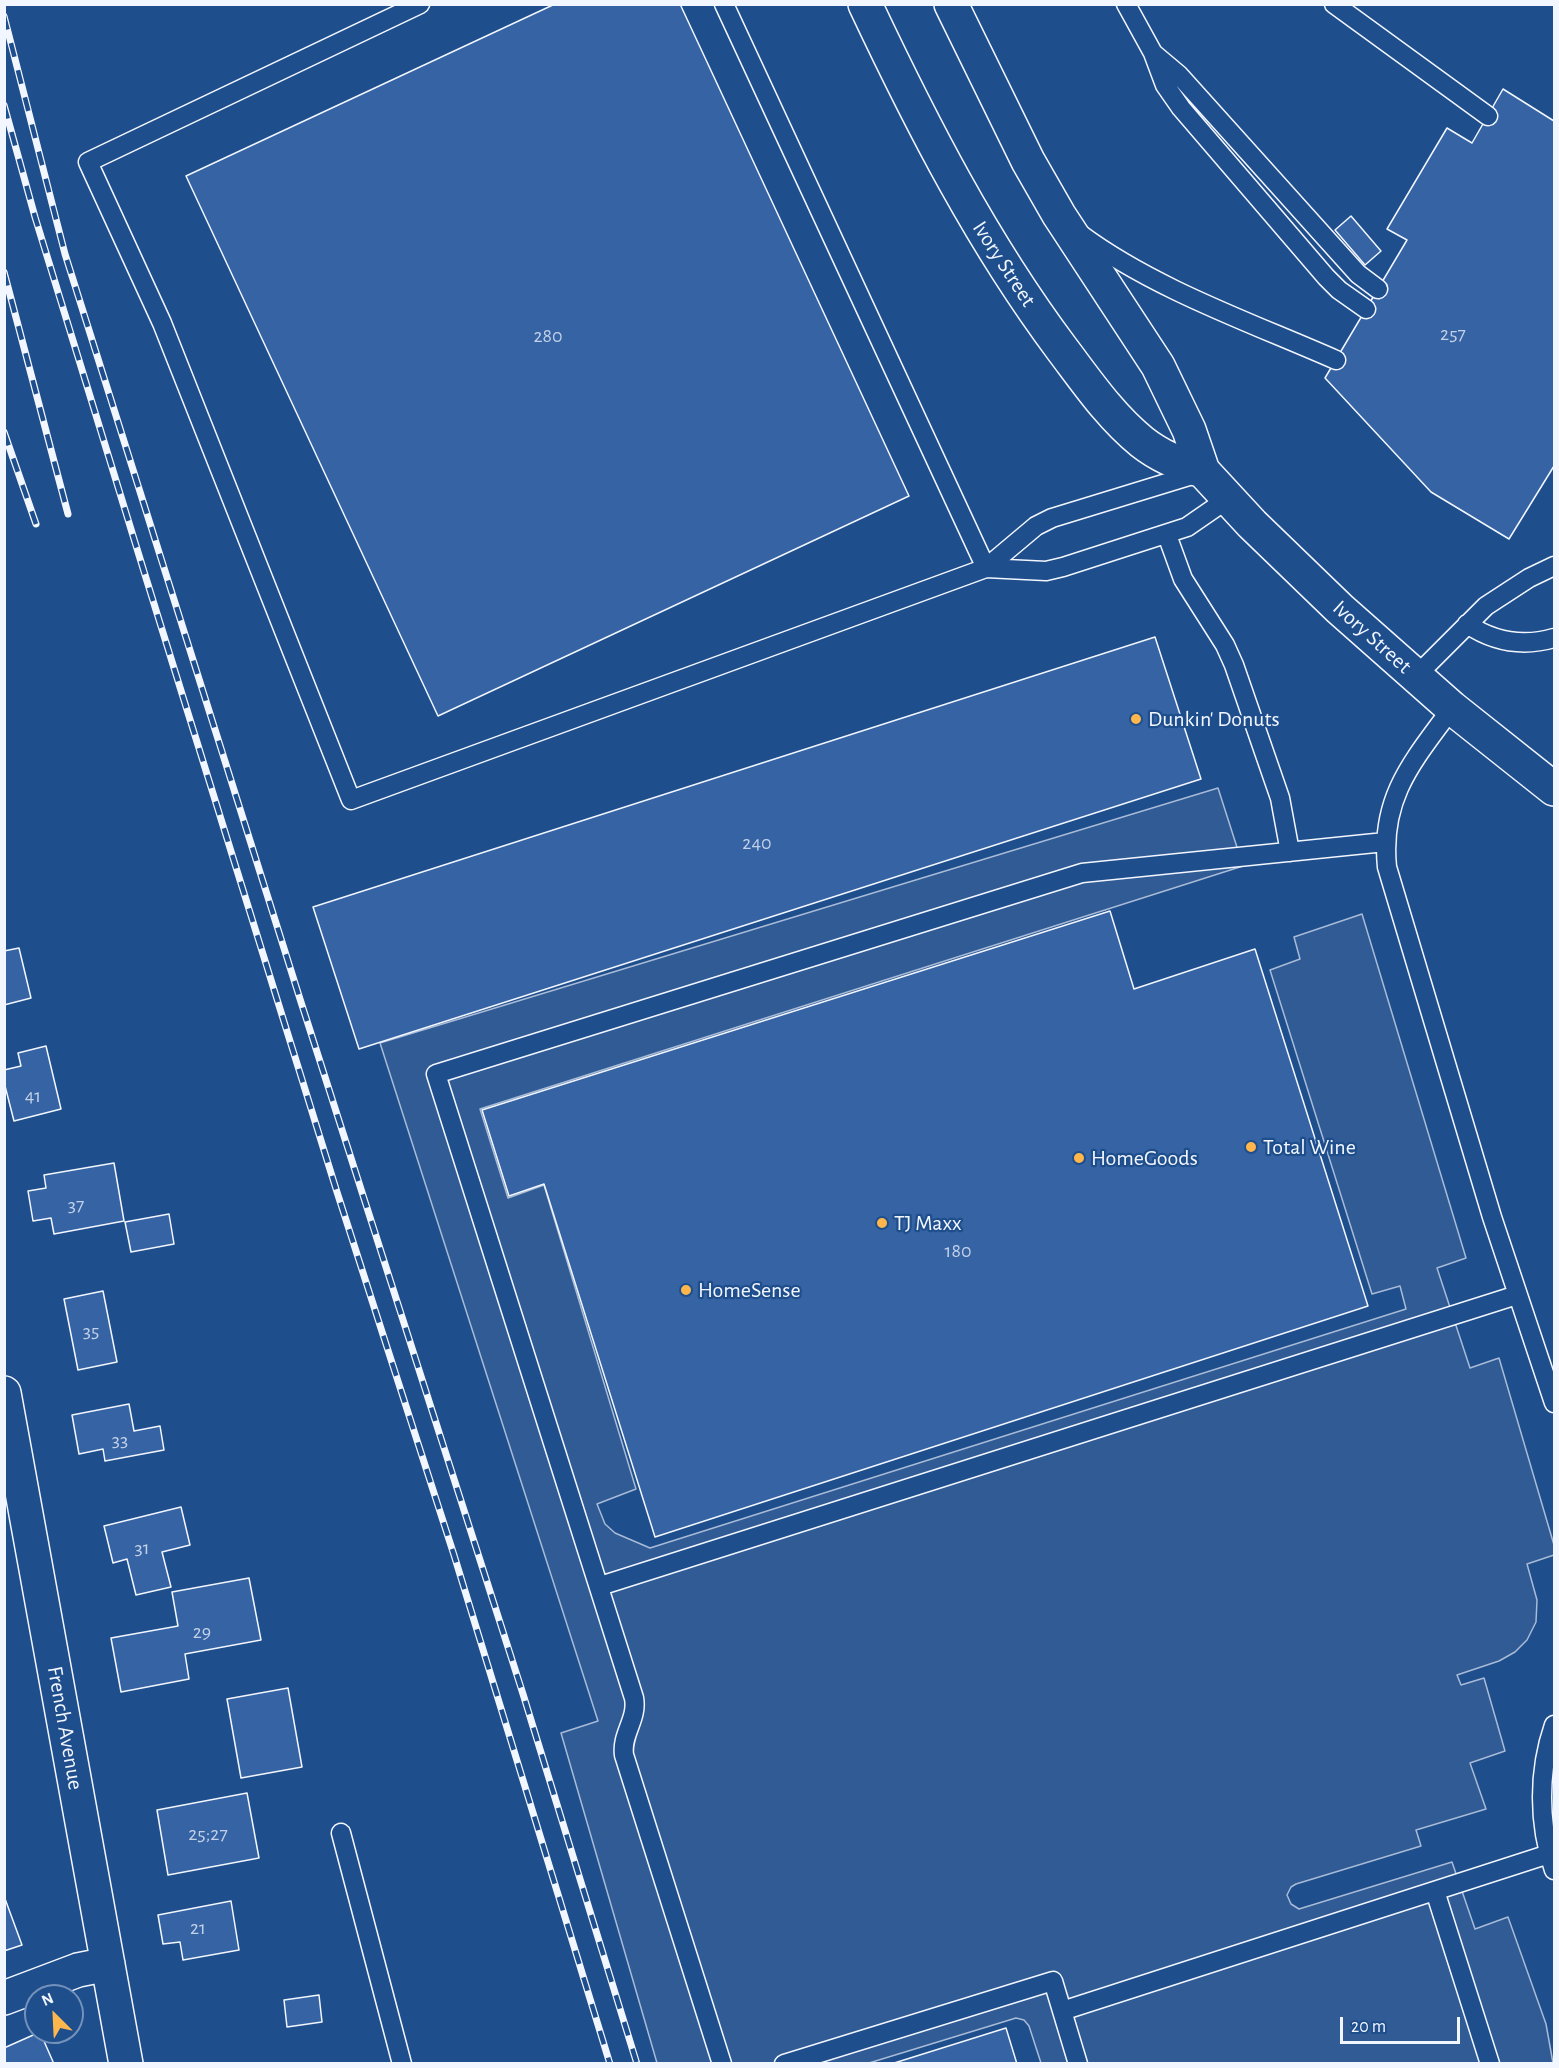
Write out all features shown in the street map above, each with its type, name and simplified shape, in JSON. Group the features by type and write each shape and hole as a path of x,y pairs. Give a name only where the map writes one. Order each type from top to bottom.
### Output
{"street":[{"name":"Ivory Street","path":"865,4 959,193 1041,321 1108,410 1125,428 1160,455 1203,471"},
{"name":"Ivory Street","path":"951,4 1028,160 1059,215 1158,366 1189,430 1203,471 1291,563 1452,708 1554,789"},
{"name":"French Avenue","path":"4,1393 126,2064"},
{"path":"4,1998 78,1970 108,1965"}],"lane":[{"path":"420,4 88,162 162,322 351,800 986,568 1036,526 1052,518 1203,471"},
{"path":"724,4 986,568"},
{"path":"1126,4 1153,53 1165,85 1218,154 1326,277 1339,290 1366,309"},
{"path":"1334,4 1488,116"},
{"path":"1153,53 1179,75 1358,274 1378,289"},
{"path":"1059,215 1092,243 1158,280 1336,360"},
{"path":"986,568 1046,571 1167,535 1197,521 1228,498"},
{"path":"1167,535 1182,579 1225,645 1234,665 1280,798 1290,852"},
{"path":"1416,676 1467,624 1503,593 1554,566"},
{"path":"1467,624 1491,638 1509,642 1554,638"},
{"path":"1452,708 1410,765 1396,790 1384,842 1393,894 1517,1294 1554,1402"},
{"path":"722,2064 624,1755 624,1741 634,1717 636,1704 436,1074 1082,873 1384,842"},
{"path":"600,1586 1517,1294"},
{"path":"1062,2010 1435,1891 1552,1862 1542,1774 1554,1725"},
{"path":"341,1833 402,2064"},
{"path":"1435,1891 1490,2064"},
{"path":"784,2064 1053,1981 1078,2064"}],"shaded area":[{"path":"1218,788 1243,866 480,1109 508,1198 544,1185 636,1489 597,1504 605,1524 615,1533 650,1548 1406,1309 1400,1286 1372,1294 1270,970 1300,959 1294,937 1362,914 1466,1258 1437,1268 1470,1368 1499,1358 1554,1545 1554,1555 1527,1564 1537,1600 1536,1622 1527,1640 1515,1652 1499,1661 1457,1675 1461,1685 1484,1678 1505,1751 1470,1763 1486,1809 1416,1830 1421,1846 1296,1884 1291,1887 1287,1895 1291,1904 1299,1909 1452,1862 1475,1929 1508,1917 1546,2024 1553,2063 1041,2063 1029,2026 1024,2020 1016,2018 869,2063 657,2063 561,1733 598,1721 380,1043"}],"building":[{"path":"555,4 680,4 909,496 438,716 186,176"},
{"path":"1503,89 1554,121 1554,466 1509,539 1431,492 1325,378 1407,240 1387,229 1447,128 1472,143"},
{"path":"1351,216 1381,251 1365,265 1335,230"},
{"path":"1155,637 1201,779 359,1049 313,907"},
{"path":"1110,911 1134,989 1255,949 1368,1306 655,1537 544,1184 509,1196 482,1110"},
{"path":"19,948 31,998 4,1005 4,951"},
{"path":"46,1046 61,1109 14,1121 4,1082 4,1070 21,1066 18,1053"},
{"path":"114,1163 124,1221 54,1234 51,1218 33,1221 28,1191 46,1188 44,1175"},
{"path":"169,1214 174,1244 131,1252 125,1222"},
{"path":"103,1291 117,1362 78,1370 64,1299"},
{"path":"129,1404 134,1431 160,1426 164,1450 105,1461 103,1449 79,1454 72,1415"},
{"path":"181,1507 190,1545 162,1552 171,1587 136,1595 127,1559 113,1563 104,1526"},
{"path":"249,1578 261,1640 185,1654 189,1679 121,1692 111,1638 178,1626 172,1592"},
{"path":"288,1688 302,1767 241,1778 227,1699"},
{"path":"247,1793 259,1858 168,1875 157,1810"},
{"path":"4,1896 22,1945 4,1951"},
{"path":"231,1901 239,1950 183,1960 180,1942 163,1944 158,1915"},
{"path":"319,1995 322,2022 287,2027 284,2000"},
{"path":"1006,2028 1017,2064 891,2064"},
{"path":"24,2039 24,2044 45,2044 54,2064 4,2064 4,2048"}],"railway":[{"path":"4,16 65,254 300,999 523,1694 637,2064"},
{"path":"4,105 35,217 146,578 337,1192 454,1555 610,2064"},
{"path":"4,272 68,514"},
{"path":"4,432 36,524"}],"place":[{"name":"Dunkin' Donuts","path":"1136,719"},
{"name":"Total Wine","path":"1251,1147"},
{"name":"HomeGoods","path":"1079,1158"},
{"name":"TJ Maxx","path":"882,1223"},
{"name":"HomeSense","path":"686,1290"}]}
